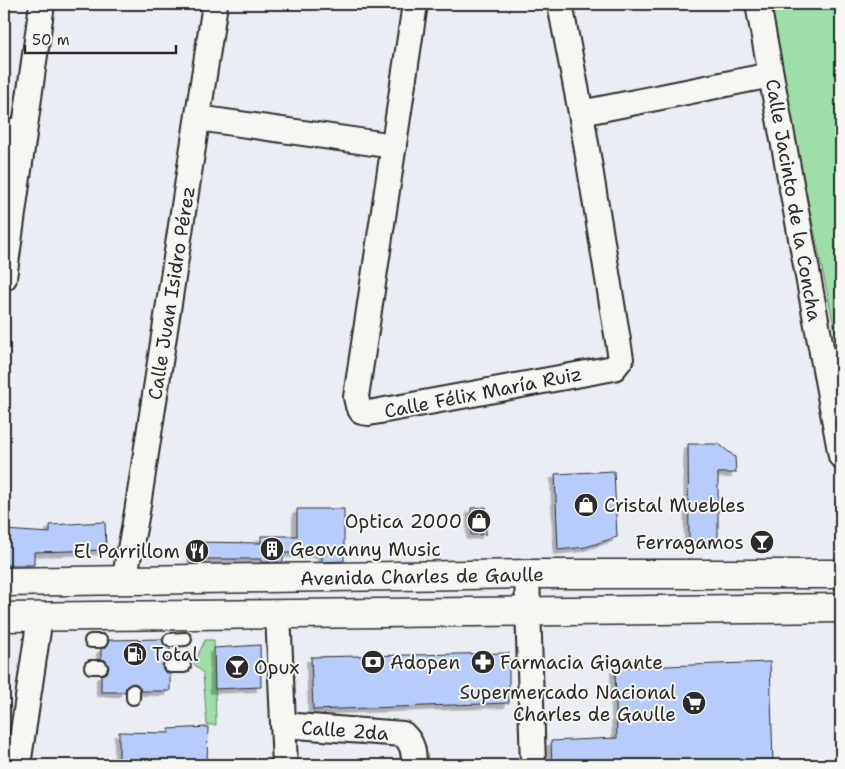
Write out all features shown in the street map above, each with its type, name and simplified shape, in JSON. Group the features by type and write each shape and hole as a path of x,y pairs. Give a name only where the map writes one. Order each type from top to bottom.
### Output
{"main road":[{"name":"Avenida Charles de Gaulle","path":"4,582 527,574 841,574"},
{"name":"Avenida Charles de Gaulle","path":"4,617 841,608"}],"street":[{"path":"4,274 14,131 42,4"},
{"name":"Calle Juan Isidro Pérez","path":"124,581 140,492 215,4"},
{"name":"Calle Félix María Ruiz","path":"415,4 356,397 362,412 369,413 614,368 622,359 581,113 560,4"},
{"name":"Calle Jacinto de la Concha","path":"758,4 841,456"},
{"path":"581,113 772,75"},
{"path":"198,118 394,146"},
{"path":"527,574 533,765"},
{"path":"278,614 285,765"},
{"path":"14,762 40,616"},
{"name":"Calle 2da","path":"283,725 402,734 410,741 414,751 414,765"}],"lane":[{"path":"170,640 185,639"},
{"path":"170,666 184,666"}],"green space":[{"path":"767,4 841,4 841,359"},
{"path":"205,640 214,640 216,725 207,725 203,673 194,664"}],"building":[{"path":"688,444 719,444 735,457 736,473 718,473 718,541 689,541"},
{"name":"Cristal Muebles","path":"614,471 617,537 586,547 558,550 555,474"},
{"name":"Optica 2000","path":"486,507 486,534 471,535 471,508"},
{"path":"297,509 344,509 344,561 322,562 322,553 283,553 283,562 261,562 261,559 192,559 193,542 261,543 261,536 297,536"},
{"path":"105,522 106,550 34,552 34,565 4,565 4,530 50,533 50,525"},
{"name":"Total","path":"162,639 164,645 170,648 170,658 166,659 162,666 163,670 170,674 170,691 141,691 137,684 133,683 126,687 125,692 101,692 101,675 108,671 109,667 105,660 101,659 101,649 108,645 109,640"},
{"name":"Opux","path":"260,645 261,687 215,689 214,648"},
{"path":"509,653 509,703 313,710 311,657"},
{"name":"Supermercado Nacional Charles de Gaulle","path":"770,662 773,765 552,765 551,741 617,738 615,668"},
{"path":"208,727 207,763 119,765 119,732 169,733 169,729"}],"place":[{"name":"Cristal Muebles","path":"586,505"},
{"name":"Optica 2000","path":"479,521"},
{"name":"Ferragamos","path":"762,542"},
{"name":"Geovanny Music","path":"272,549"},
{"name":"El Parrillom","path":"197,551"},
{"name":"Total","path":"135,654"},
{"name":"Adopen","path":"373,662"},
{"name":"Farmacia Gigante","path":"483,662"},
{"name":"Opux","path":"237,667"},
{"name":"Supermercado Nacional Charles de Gaulle","path":"694,703"}]}
